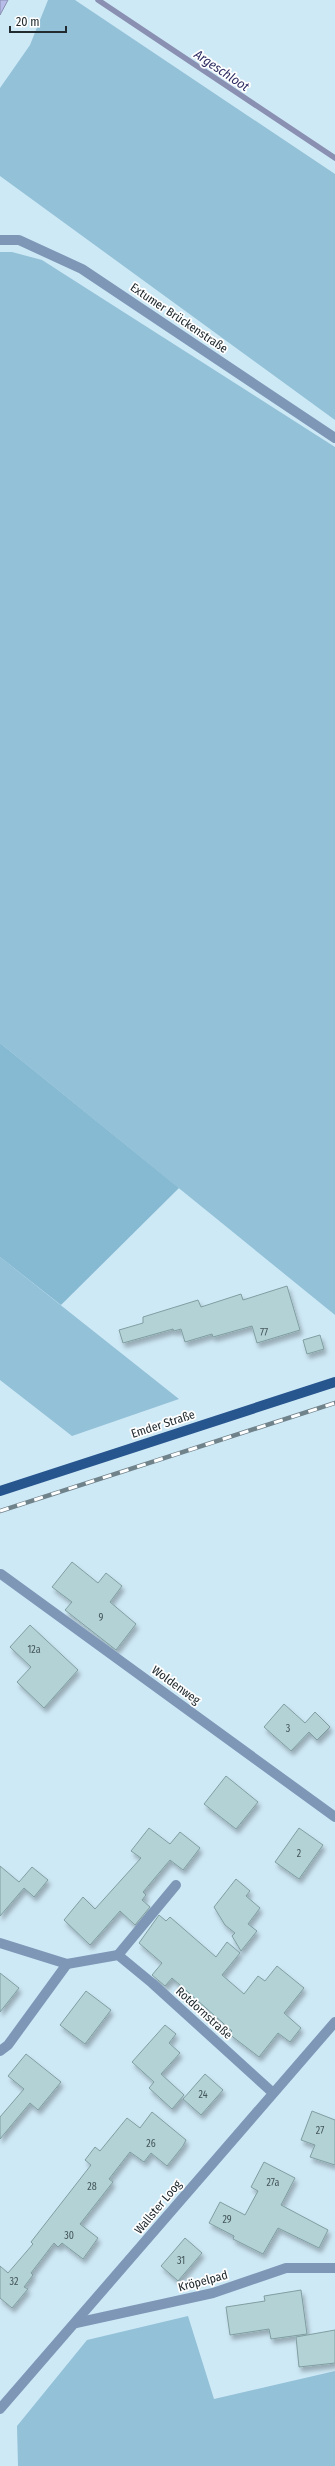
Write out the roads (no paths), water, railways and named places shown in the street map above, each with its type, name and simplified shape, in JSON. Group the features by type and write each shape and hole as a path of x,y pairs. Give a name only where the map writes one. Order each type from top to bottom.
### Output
{"main road":[{"name":"Emder Straße","path":"0,1491 335,1382"}],"street":[{"name":"Extumer Brückenstraße","path":"0,240 19,240 82,269 335,438"},
{"name":"Woldenweg","path":"1,1574 335,1817"},
{"path":"0,1943 67,1964 118,1955 176,1885"},
{"name":"Rotdornstraße","path":"118,1955 152,1983 272,2092"},
{"path":"0,2051 8,2045 67,1964"},
{"name":"Wallster Loog","path":"0,2409 76,2323 272,2092 335,2022"},
{"name":"Kröpelpad","path":"76,2323 213,2294 286,2268 335,2268"}],"waterway":[{"name":"Argeschloot","path":"98,0 335,158"}],"railway":[{"path":"0,1511 335,1403"}]}
